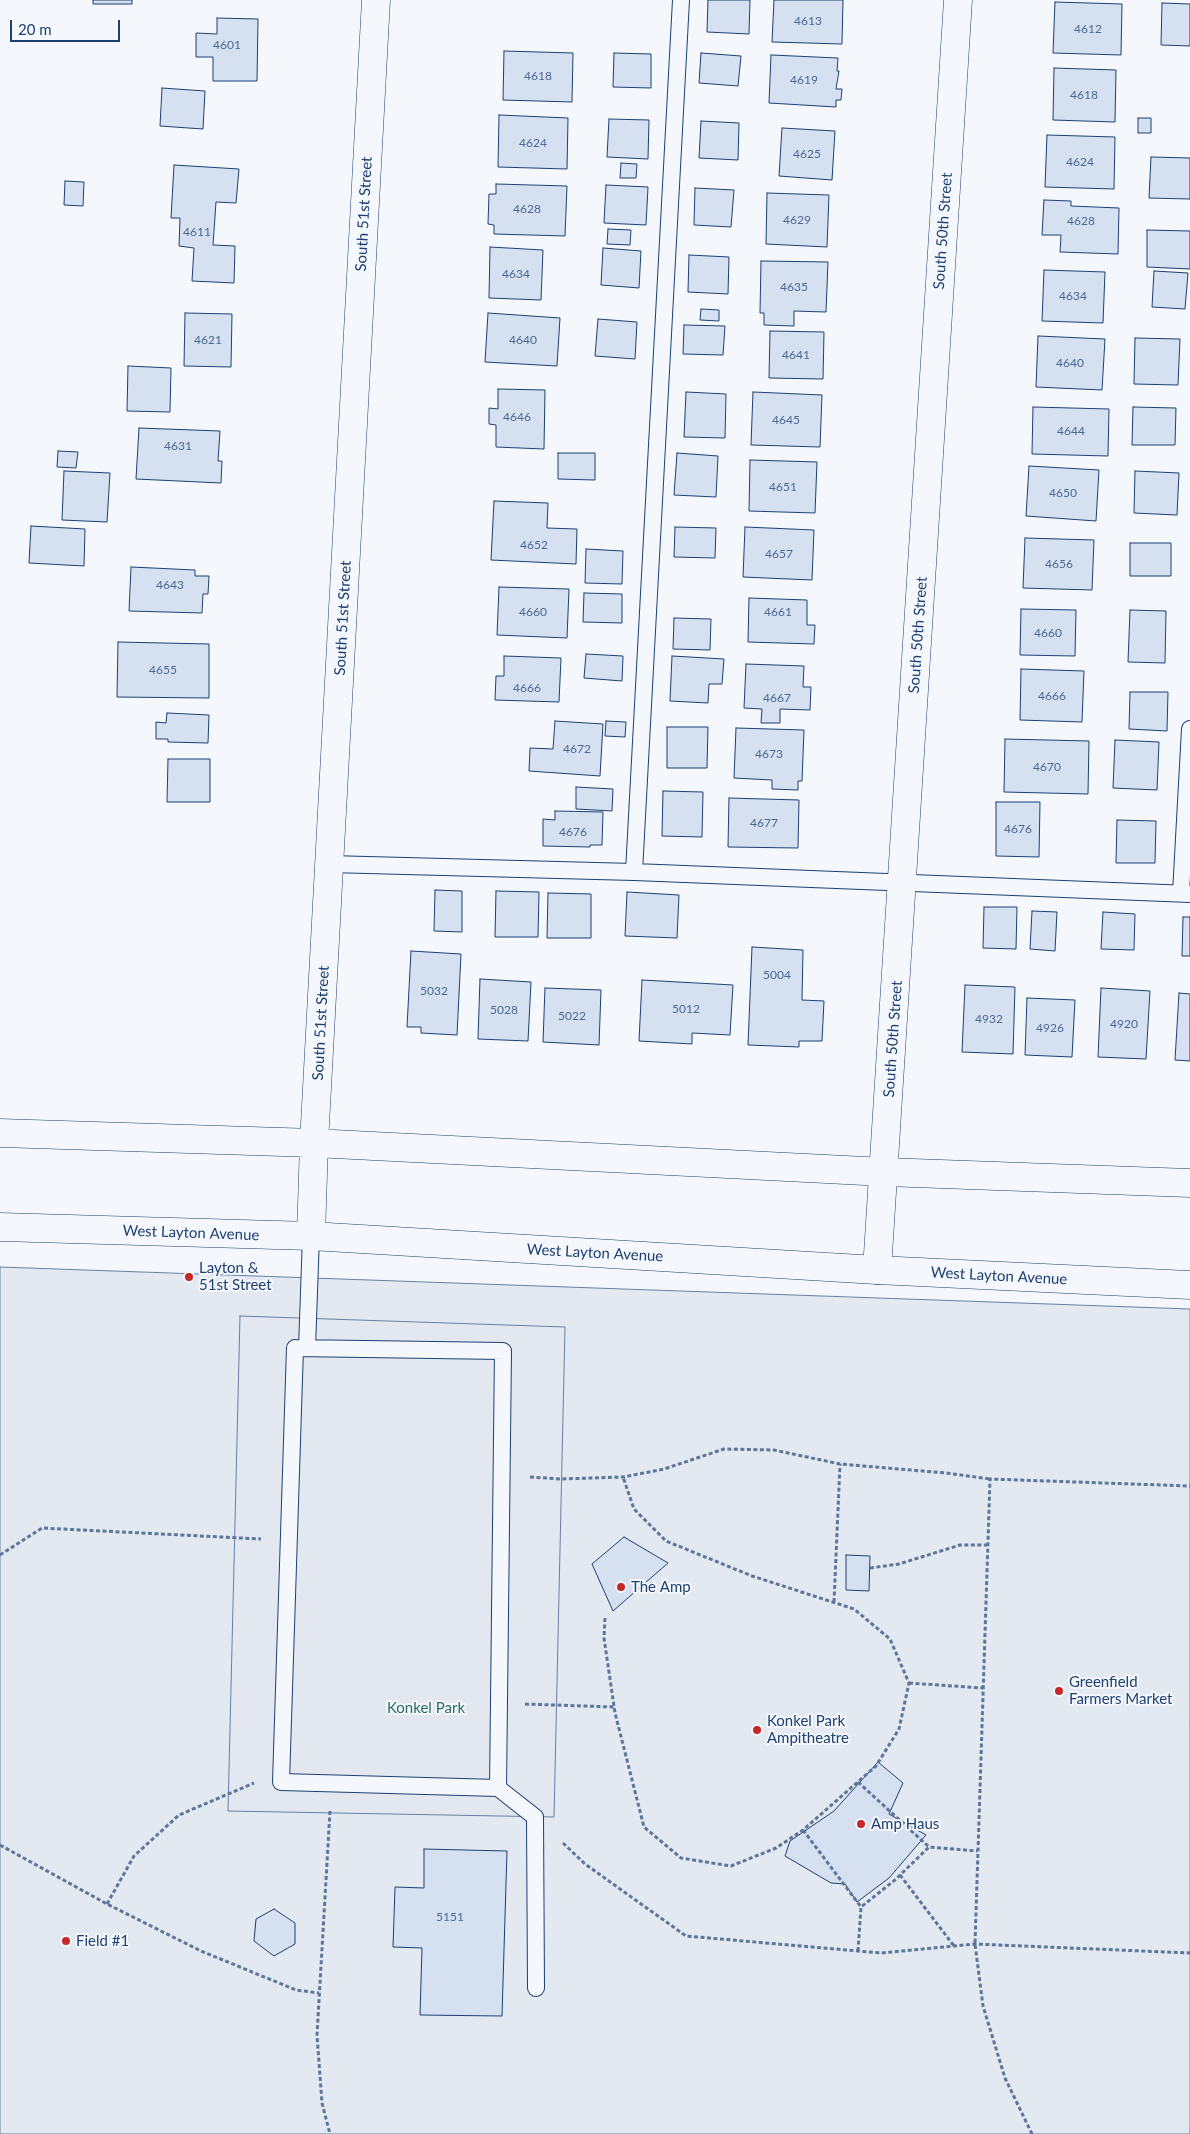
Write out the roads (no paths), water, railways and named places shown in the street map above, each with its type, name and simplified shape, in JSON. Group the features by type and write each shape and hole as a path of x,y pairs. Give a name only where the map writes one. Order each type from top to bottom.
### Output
{"street":[{"name":"South 51st Street","path":"311,1236 314,1143 376,0"},
{"name":"South 50th Street","path":"877,1270 885,1172 958,0"},
{"path":"0,1133 314,1143 885,1172 1190,1183"},
{"name":"West Layton Avenue","path":"0,1227 311,1236 877,1270 1190,1285"}],"lane":[{"path":"634,872 681,0"},
{"path":"330,864 634,872 1185,894 1190,729"},
{"path":"307,1348 311,1236"},
{"path":"498,1788 503,1351 295,1348 281,1782 498,1788 536,1817 536,1988"}],"place":[{"name":"Layton & 51st Street","path":"189,1277"},
{"name":"The Amp","path":"621,1587"},
{"name":"Greenfield Farmers Market","path":"1059,1691"},
{"name":"Konkel Park Ampitheatre","path":"757,1730"},
{"name":"Amp Haus","path":"861,1824"},
{"name":"Field #1","path":"66,1941"}],"park label":[{"name":"Konkel Park","path":"426,1708"}]}
